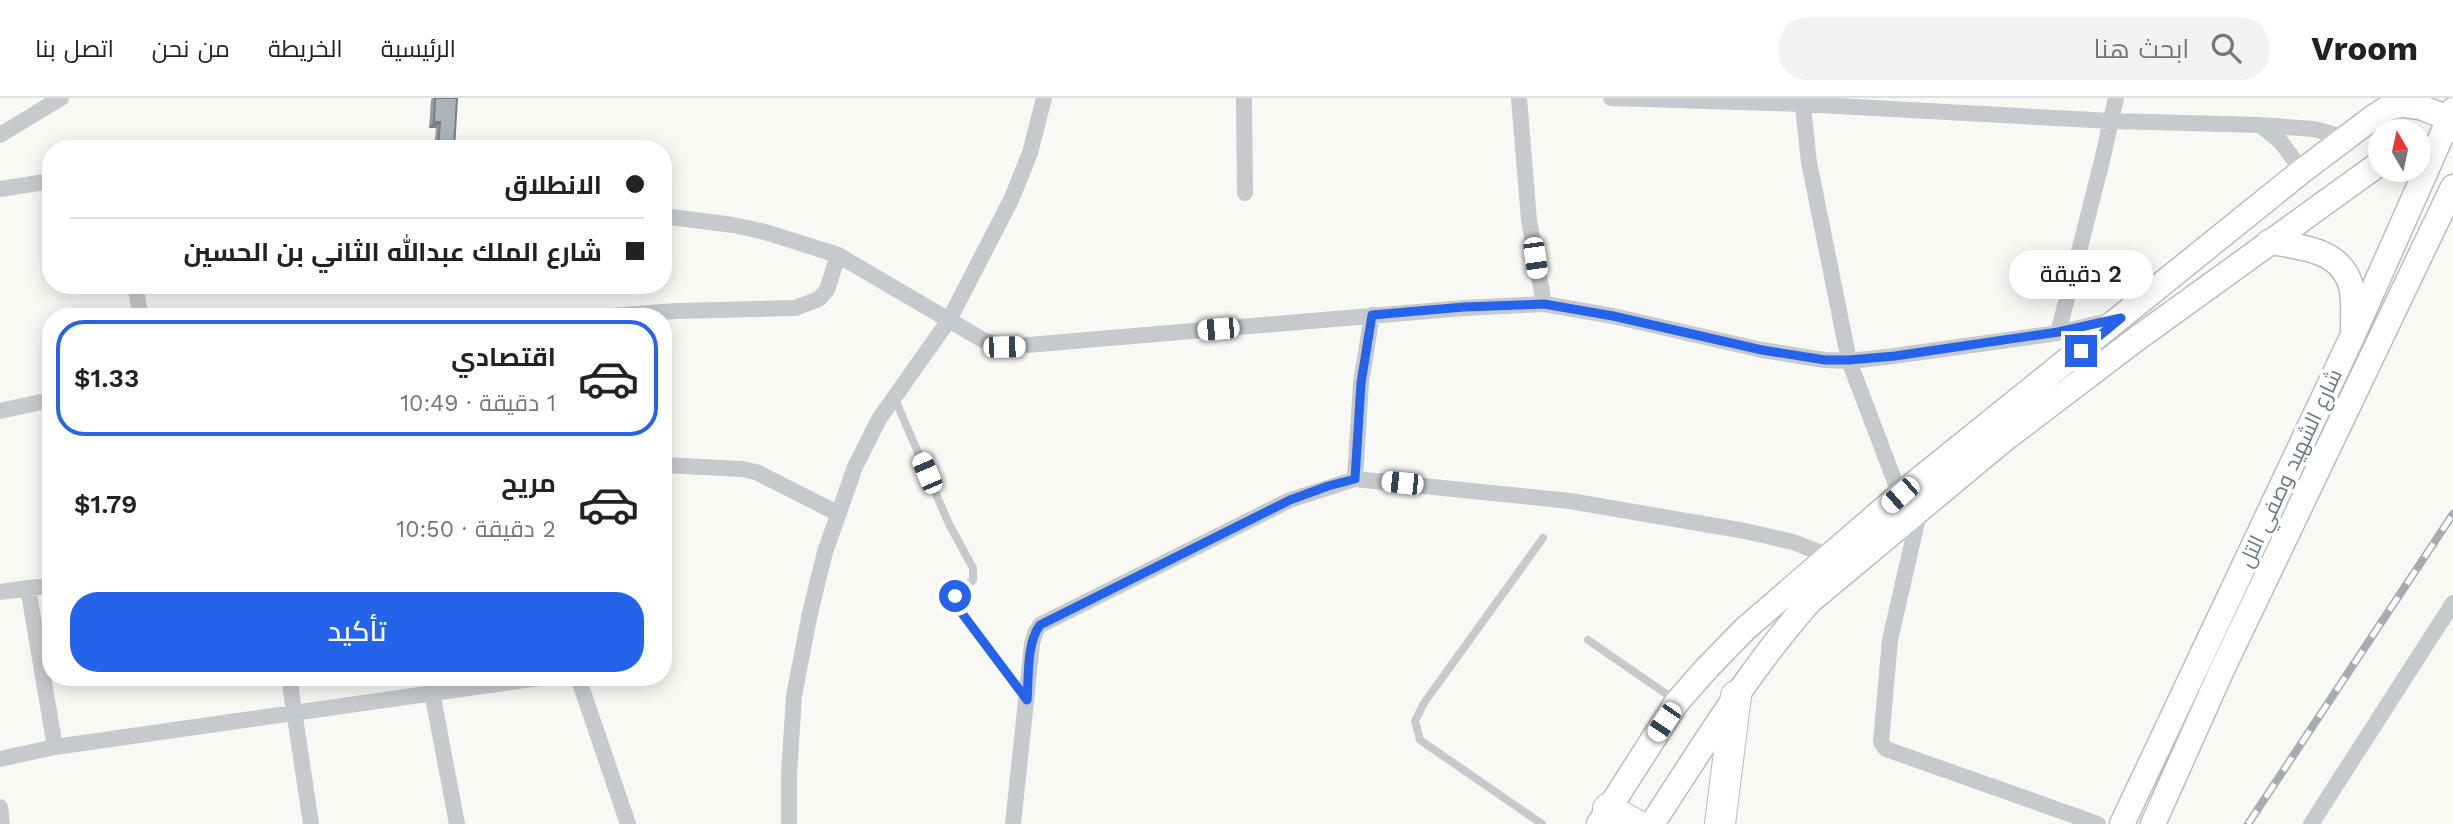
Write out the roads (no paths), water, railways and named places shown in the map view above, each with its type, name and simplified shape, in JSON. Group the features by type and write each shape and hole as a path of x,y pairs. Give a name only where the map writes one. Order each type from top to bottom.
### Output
{"highway":[{"path":"1720,824 1736,696"},
{"path":"1604,817 1635,824"}],"main road":[{"path":"2350,134 2379,98"},
{"path":"1652,824 1736,696 1785,629 1910,502 2121,318 2350,134 2388,108 2403,105 2420,107 2452,118"},
{"path":"2431,130 2452,118"},
{"name":"شارع الشهيد وصفي التل","path":"2122,824 2353,335 2452,118"},
{"path":"1604,817 1677,702 1706,668 1745,629 1829,556 2001,442 2135,340 2368,172"},
{"name":"شارع الشهيد وصفي التل","path":"2153,824 2221,672 2453,187"},
{"path":"2269,242 2314,248 2344,268 2352,291 2353,335"}],"street":[{"path":"0,135 61,98"},
{"path":"789,824 794,696 825,552 855,467 879,419 949,320 1011,200 1030,153 1044,98"},
{"path":"1244,98 1245,193"},
{"path":"1519,98 1529,220 1544,304"},
{"path":"1611,98 1802,101 2110,121 2260,125 2350,134"},
{"path":"2058,332 2116,98"},
{"path":"1802,101 1809,162 1849,360 1910,502 1890,640 1881,742 1886,749 2098,824"},
{"path":"2260,125 2281,142 2302,171"},
{"path":"0,189 42,182"},
{"path":"672,217 765,232 838,255 983,340 1004,347 1464,307 1544,304 1613,316 1762,350 1825,360 1849,360 1895,356 2058,332 2121,318"},
{"path":"672,311 795,308 819,299 827,290 838,255"},
{"path":"1355,479 1361,383 1372,315"},
{"path":"0,411 42,402"},
{"path":"672,465 756,472 839,514"},
{"path":"1013,824 1032,644 1040,625 1290,500 1328,486 1355,479 1570,501 1745,531 1793,542 1829,556"},
{"path":"0,592 42,587"},
{"path":"28,589 42,671"},
{"path":"2311,824 2453,603"},
{"path":"45,686 55,747"},
{"path":"291,686 311,824"},
{"path":"0,759 55,747 477,686"},
{"path":"581,686 628,824"},
{"path":"432,692 457,824"},
{"path":"0,807 2,824"}],"lane":[{"path":"894,397 948,524 973,568 973,580 957,592 955,604 1027,700"},
{"path":"1542,824 1420,740 1415,721 1424,703 1543,538"},
{"path":"1588,640 1677,702"}],"railway":[{"path":"2248,824 2453,514"}]}
